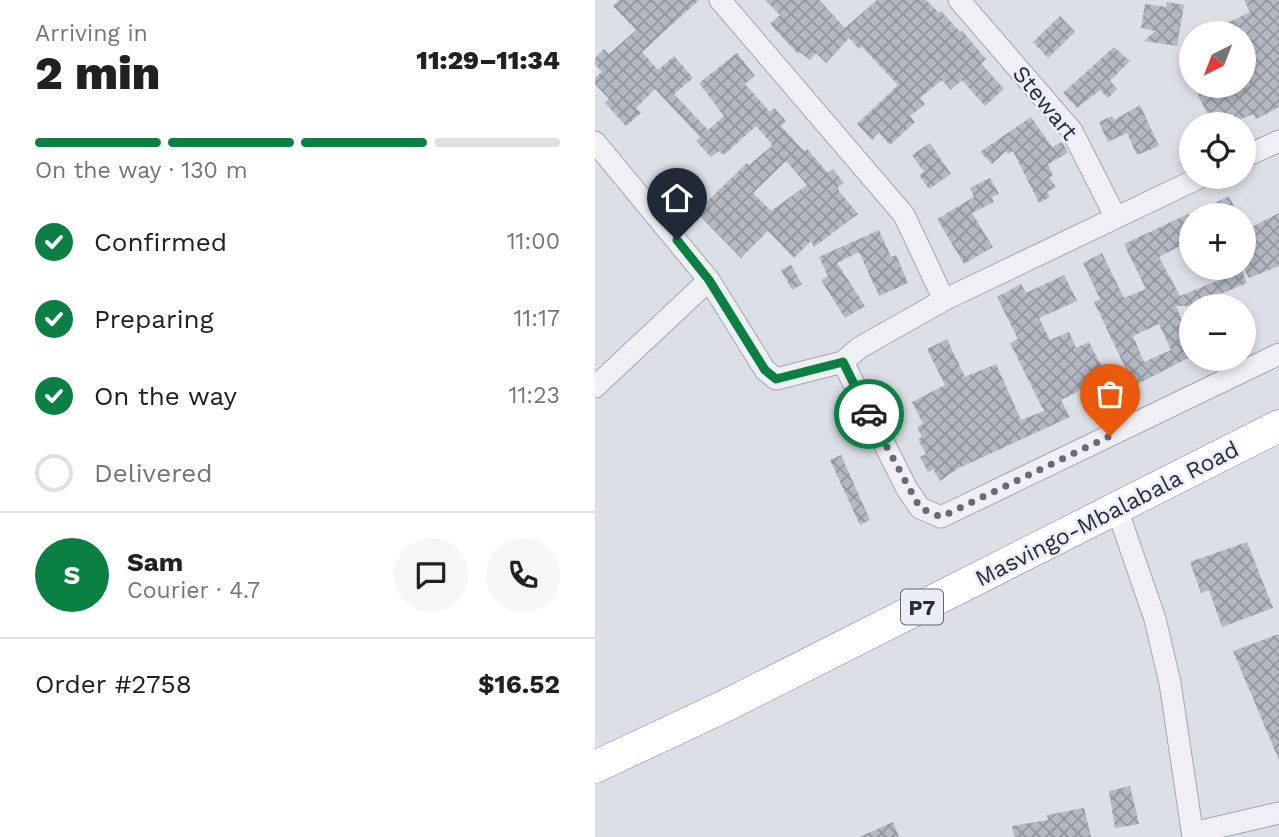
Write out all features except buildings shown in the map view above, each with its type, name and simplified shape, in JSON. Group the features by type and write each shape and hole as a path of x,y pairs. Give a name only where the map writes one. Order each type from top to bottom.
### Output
{"highway":[{"name":"Masvingo-Mbalabala Road","path":"595,767 669,734 1279,426"}],"street":[{"path":"720,0 904,215 944,300"},
{"name":"Stewart","path":"959,0 1072,131 1115,216"},
{"path":"1256,152 1279,141"},
{"path":"595,142 709,280 765,370 776,379 843,362 859,348 944,300 1179,187"},
{"path":"595,387 709,280"},
{"path":"843,362 907,489 920,508 941,517 1279,354"},
{"path":"1117,509 1155,619 1167,670 1193,835 1279,813"}],"way so far":[{"path":"869,414 907,489 920,508 941,517 1110,436"}],"route":[{"path":"677,240 709,280 765,370 776,379 788,379 843,362 869,414"}]}
